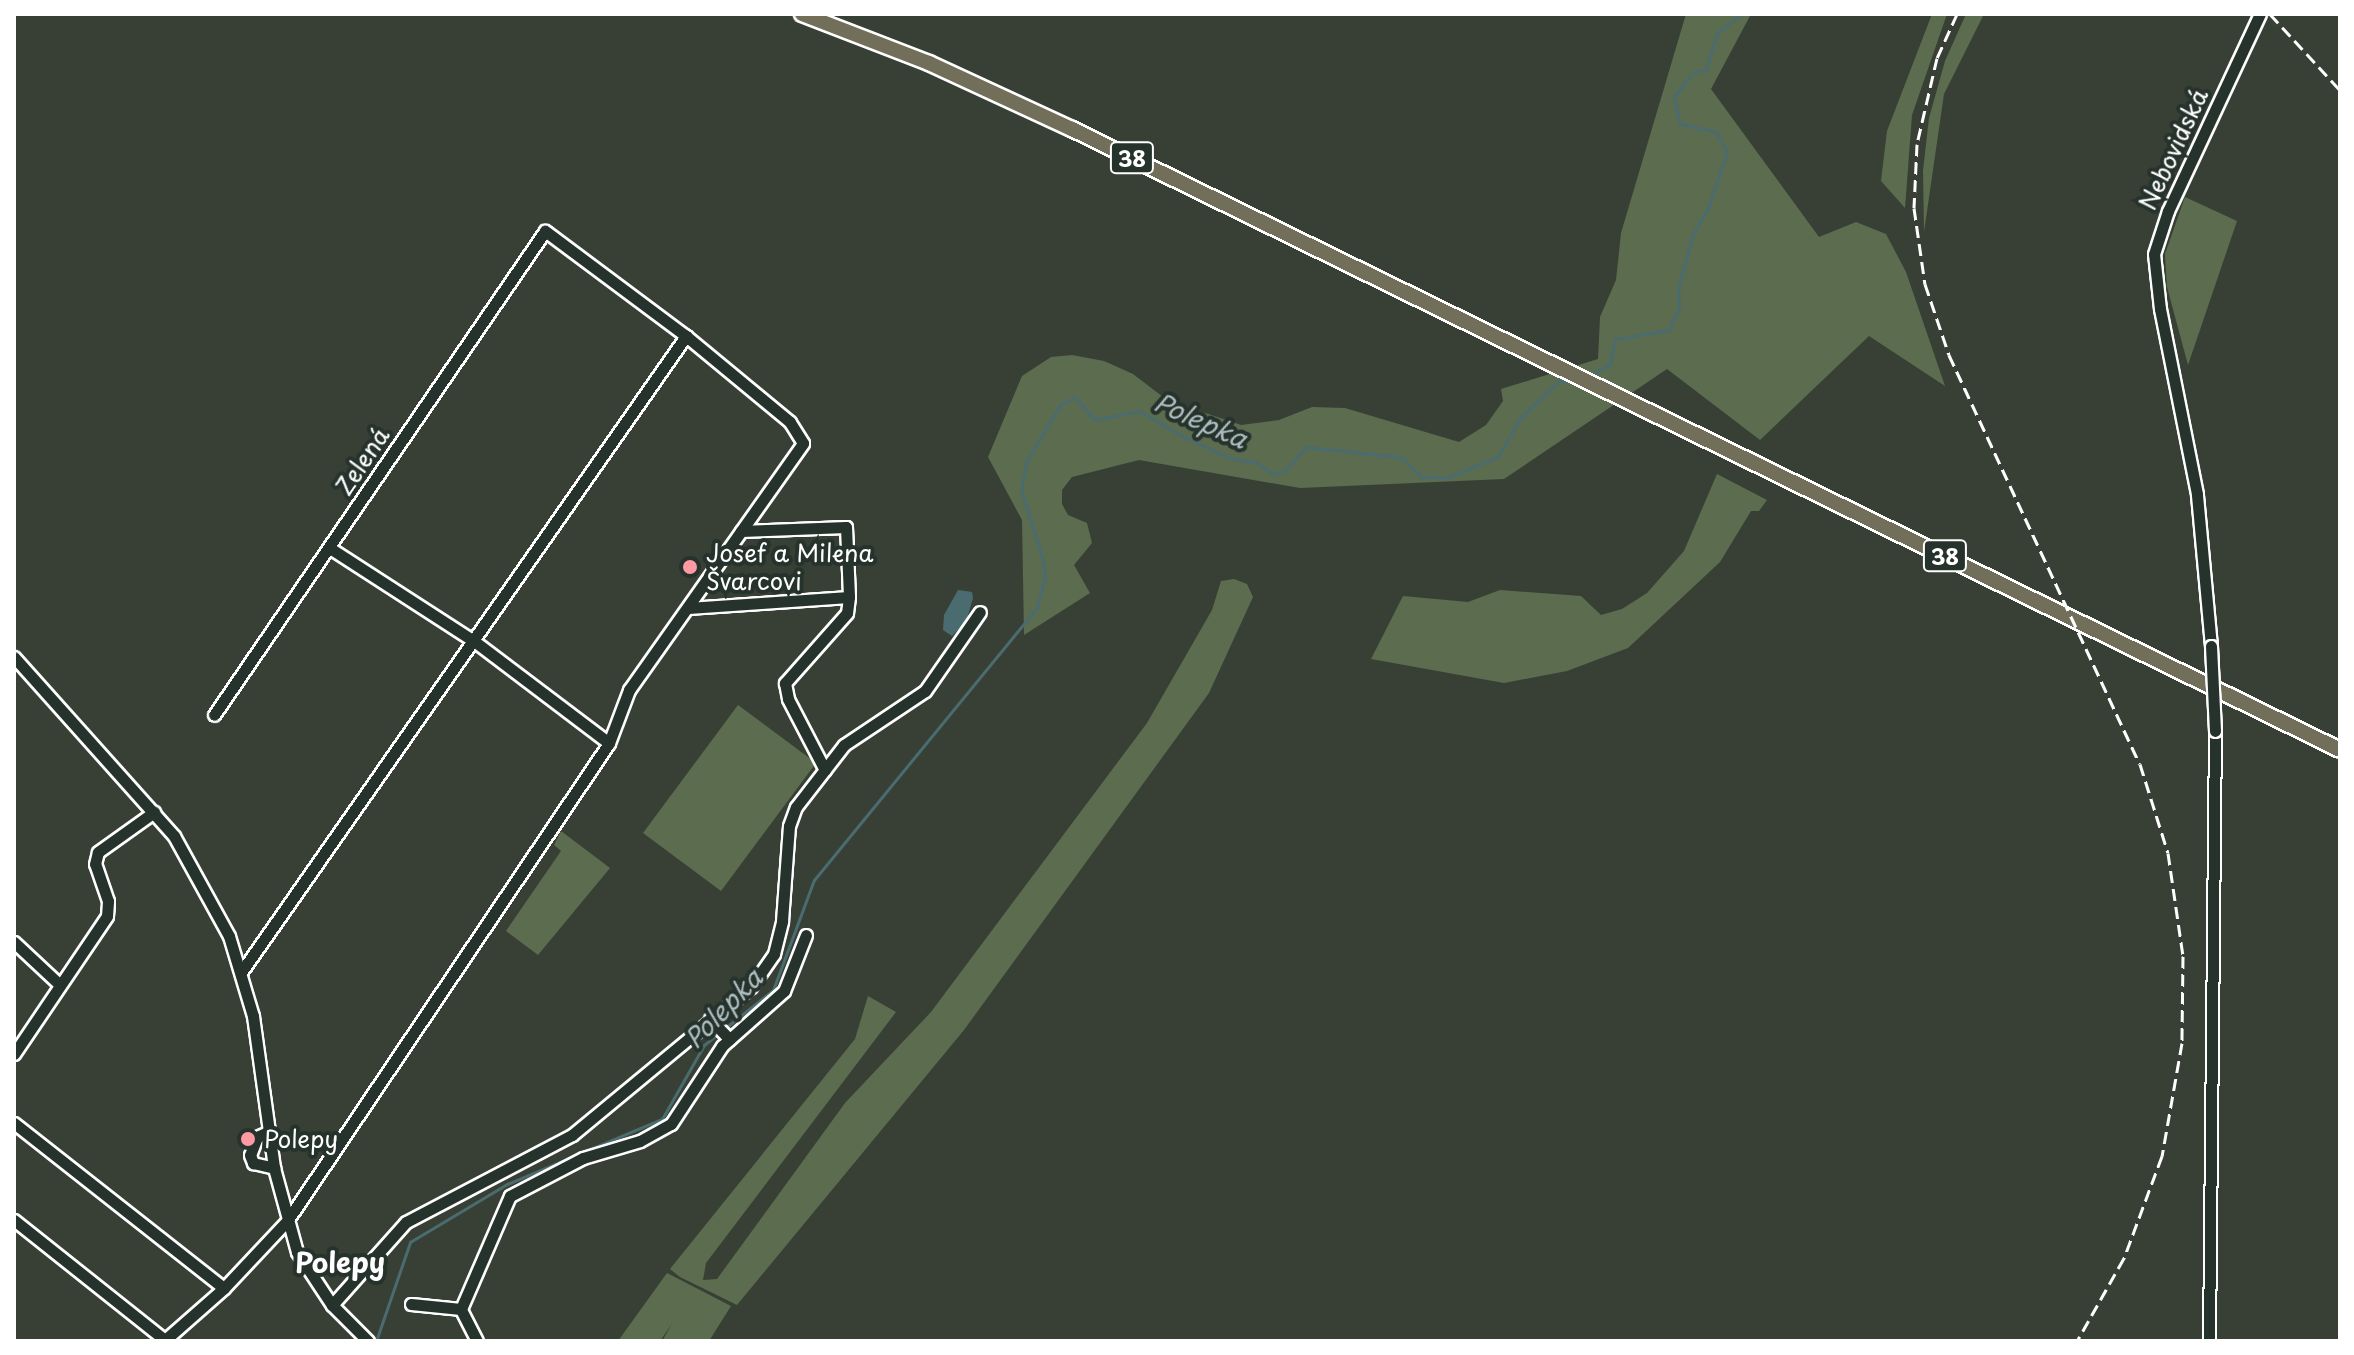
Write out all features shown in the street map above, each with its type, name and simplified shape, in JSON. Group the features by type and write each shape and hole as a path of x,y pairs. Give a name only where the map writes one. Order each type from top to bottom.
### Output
{"main road":[{"name":"38","path":"802,14 988,90 2340,750"}],"street":[{"name":"Nebovidská","path":"2209,1341 2215,731 2211,646 2197,494 2160,309 2154,254 2159,233 2260,14"},
{"name":"Zelená","path":"214,715 545,231 686,336"},
{"path":"14,1220 166,1341 224,1288 287,1221 609,743 629,690 803,443 790,422 686,336 242,971"},
{"path":"741,531 846,527 847,613 785,683 788,699 825,770"},
{"path":"330,548 474,641 609,743"},
{"path":"688,608 849,597"},
{"path":"332,1305 406,1222 572,1135 713,1022 751,987 774,954 786,892 789,826 844,745 925,691 980,612"},
{"path":"14,657 174,836 229,936 242,971 274,1168 287,1221 301,1260 332,1305 365,1338"},
{"path":"14,1054 107,916 108,901 95,864 98,852 154,812"},
{"path":"461,1309 510,1196 583,1158 667,1128 727,1037 784,991 806,935"},
{"path":"14,942 60,985"},
{"path":"713,1022 727,1037"},
{"path":"14,1123 224,1288"},
{"path":"268,1132 257,1137 250,1155 253,1163 274,1168"},
{"path":"411,1304 461,1309"},
{"path":"461,1309 477,1341"}],"green space":[{"path":"1686,14 1751,14 1711,89 1819,237 1856,222 1886,234 1906,272 1945,386 1869,336 1760,440 1667,369 1504,479 1300,488 1139,460 1072,477 1062,490 1062,504 1068,515 1087,523 1092,543 1074,565 1090,593 1024,635 1022,520 988,457 1022,376 1051,357 1072,355 1104,361 1133,374 1167,400 1241,425 1279,420 1312,407 1345,408 1459,442 1486,425 1503,401 1501,389 1598,359 1600,317 1616,280 1621,233"},
{"path":"1932,14 1947,14 1912,115 1905,208 1881,181 1887,131"},
{"path":"1966,14 1984,14 1944,94 1924,232 1923,171 1929,118 1945,61"},
{"path":"2185,197 2237,221 2188,365 2167,287 2165,254"},
{"path":"1717,474 1767,500 1759,511 1751,511 1720,562 1628,648 1567,671 1504,683 1371,659 1403,596 1468,602 1500,590 1581,596 1601,615 1622,609 1647,593 1684,551"},
{"path":"1234,579 1247,584 1253,597 1209,693 964,1030 737,1305 670,1269 855,1039 868,996 896,1012 706,1263 703,1280 717,1279 845,1103 931,1012 1147,723 1212,610 1221,581"},
{"path":"738,705 816,763 721,891 643,833"},
{"path":"561,831 610,868 538,955 506,931 561,851 554,845"},
{"path":"667,1273 731,1306 709,1341 662,1341 672,1324 660,1341 618,1341"}],"water":[{"path":"958,590 972,592 973,598 966,622 952,636 943,630 944,615"}],"waterway":[{"name":"Polepka","path":"1589,376 1610,364 1615,339 1669,330 1679,308 1678,289 1693,234 1708,208 1727,152 1716,132 1680,124 1674,97 1692,73 1706,69 1717,33 1741,14"},
{"name":"Polepka","path":"376,1341 410,1242 507,1184 662,1119 704,1045 773,990 814,880 1037,608 1045,577 1043,560 1021,490 1027,460 1060,405 1075,397 1094,420 1140,411 1182,436 1230,458 1257,463 1273,474 1286,470 1306,447 1402,458 1422,477 1449,477 1498,457 1520,418 1560,380 1581,384"}],"railway":[{"path":"1957,14 1937,58 1917,144 1914,208 1925,284 1949,355 2140,764 2168,853 2183,956 2182,1043 2162,1156 2124,1258 2077,1341"},
{"path":"2270,14 2340,90"}],"place":[{"name":"Josef a Milena Švarcovi","path":"690,567"},
{"name":"Polepy","path":"248,1139"}],"district":[{"name":"Polepy","path":"340,1262"}]}
